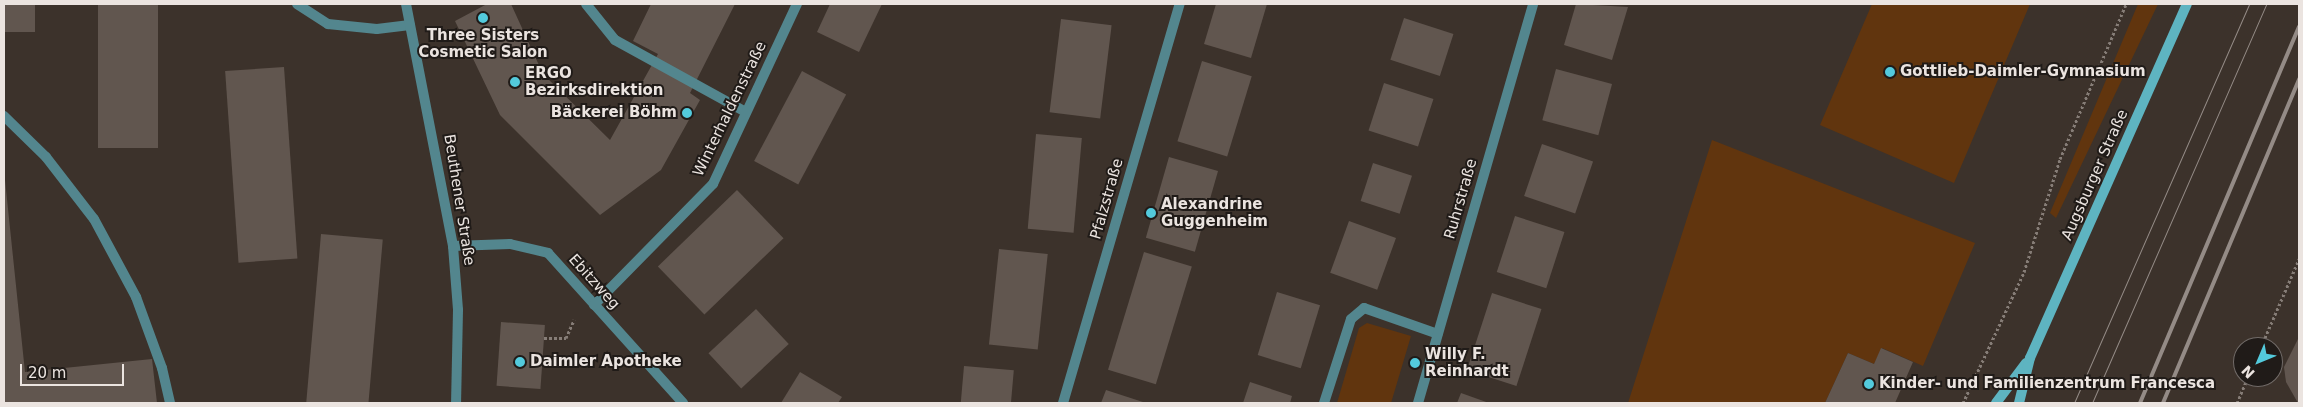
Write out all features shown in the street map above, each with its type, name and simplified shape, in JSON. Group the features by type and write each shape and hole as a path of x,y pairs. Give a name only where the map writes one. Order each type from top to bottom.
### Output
{"main road":[{"name":"Augsburger Straße","path":"2019,403 2030,358 2187,4"},
{"name":"Augsburger Straße","path":"1996,403 2030,358"}],"street":[{"path":"297,4 328,24 377,29 410,25"},
{"name":"Beuthener Straße","path":"406,4 453,246 458,310 456,403"},
{"path":"586,4 615,40 746,112"},
{"name":"Winterhaldenstraße","path":"594,305 713,184 797,4"},
{"name":"Pfalzstraße","path":"1063,403 1180,4"},
{"name":"Ruhrstraße","path":"1418,403 1533,4"},
{"path":"4,116 46,157 94,220 136,297 162,368 170,403"},
{"name":"Ebitzweg","path":"453,246 510,244 548,253 683,403"},
{"path":"1324,403 1351,319 1364,308 1438,334"}],"path":[{"path":"1963,403 2024,272 2060,159 2126,4"},
{"path":"2265,337 2299,259"},
{"path":"544,338 566,338 574,320"},
{"path":"2237,403 2244,387"}],"shaded area":[{"path":"1872,4 2030,4 1954,183 1820,125"},
{"path":"2138,4 2158,4 2056,218 2050,213"},
{"path":"1712,140 1975,243 1923,366 1882,348 1874,364 1848,353 1825,403 1628,403"},
{"path":"1367,323 1411,336 1391,403 1337,403 1359,328"}],"building":[{"path":"4,4 35,4 35,32 4,32"},
{"path":"98,4 158,4 158,148 98,148"},
{"path":"487,4 511,4 543,74 610,140 658,54 633,41 651,4 735,4 690,93 700,100 661,170 600,215 500,115 455,21"},
{"path":"830,4 882,4 859,52 817,32"},
{"path":"1216,4 1267,4 1251,58 1204,44"},
{"path":"1576,4 1628,7 1612,60 1564,45"},
{"path":"1404,18 1453,34 1440,76 1390,60"},
{"path":"1061,19 1112,25 1100,119 1050,112"},
{"path":"1202,61 1252,76 1227,157 1177,141"},
{"path":"284,67 297,259 239,263 225,71"},
{"path":"1556,69 1612,84 1598,135 1542,120"},
{"path":"802,71 846,94 798,185 754,161"},
{"path":"1384,83 1433,99 1418,147 1369,131"},
{"path":"1036,134 1082,138 1074,233 1028,229"},
{"path":"1542,144 1593,162 1575,214 1524,196"},
{"path":"1169,157 1218,171 1195,252 1146,238"},
{"path":"1373,163 1412,176 1400,214 1361,201"},
{"path":"5,180 25,372 152,359 157,403 4,403"},
{"path":"737,190 784,238 704,315 658,266"},
{"path":"1515,216 1564,232 1546,288 1497,272"},
{"path":"1349,221 1396,238 1377,290 1330,273"},
{"path":"321,234 383,239 368,403 306,402"},
{"path":"999,249 1048,254 1038,350 989,344"},
{"path":"1144,252 1192,267 1156,384 1108,370"},
{"path":"1277,292 1320,305 1301,368 1258,355"},
{"path":"1492,293 1541,309 1516,386 1467,370"},
{"path":"756,309 789,344 741,388 708,353"},
{"name":"Daimler Apotheke","path":"501,322 545,325 540,389 497,386"},
{"path":"2299,337 2298,403 2286,382 2284,367"},
{"name":"Kinder- und Familienzentrum Francesca","path":"1881,348 1913,362 1895,403 1825,403 1848,353 1874,364"},
{"path":"964,366 1014,370 1011,403 961,403"},
{"path":"800,372 842,397 838,403 781,403"},
{"path":"1250,382 1292,396 1290,403 1243,403"},
{"path":"1106,390 1146,403 1101,403"},
{"path":"1461,393 1489,403 1457,403"}],"tram line":[{"path":"2074,403 2249,4"},
{"path":"2092,403 2266,4"}],"railway":[{"path":"2140,403 2299,27"},
{"path":"2163,403 2299,79"}],"place":[{"name":"Three Sisters Cosmetic Salon","path":"483,18"},
{"name":"Gottlieb-Daimler-Gymnasium","path":"1890,72"},
{"name":"ERGO Bezirksdirektion","path":"515,82"},
{"name":"Bäckerei Böhm","path":"687,113"},
{"name":"Alexandrine Guggenheim","path":"1151,213"},
{"name":"Daimler Apotheke","path":"520,362"},
{"name":"Willy F. Reinhardt","path":"1415,363"},
{"name":"Kinder- und Familienzentrum Francesca","path":"1869,384"}]}
